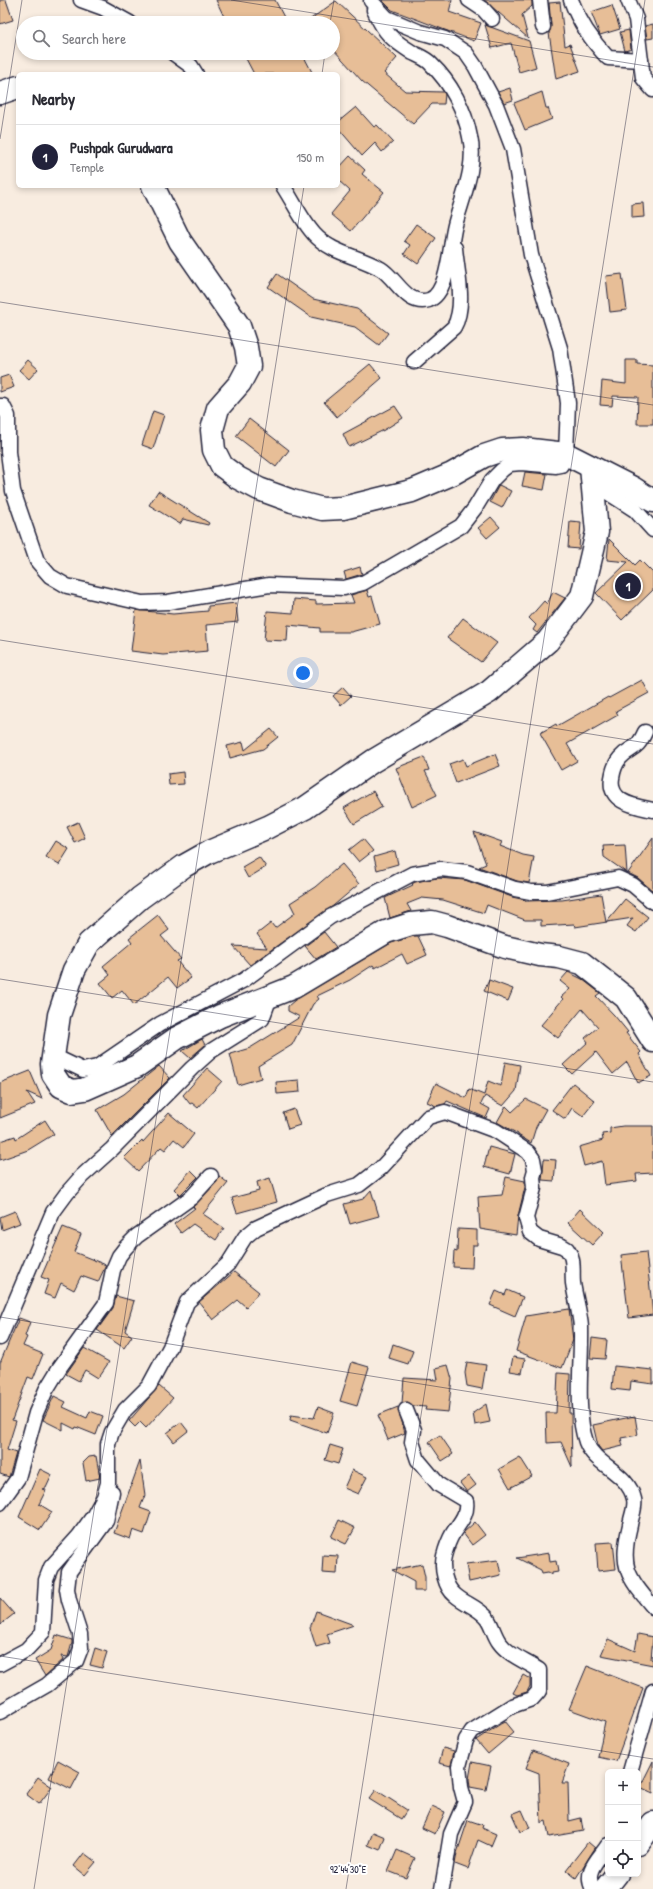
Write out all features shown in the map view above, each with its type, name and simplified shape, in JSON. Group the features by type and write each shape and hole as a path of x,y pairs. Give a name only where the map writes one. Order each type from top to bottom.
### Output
{"main road":[{"path":"0,93 16,88"},
{"path":"154,188 180,241 239,326 246,347 249,366 240,383 218,408 212,430 214,450 222,466 238,478 259,489 292,501 322,509 343,508 412,491 452,474 484,456 502,450 523,449 566,454 592,475 653,500"},
{"path":"592,475 597,532 582,596 548,641 489,692 373,761 305,808 268,827 209,852 184,866 140,898 89,943 74,970 59,1015 52,1064 53,1074 61,1086 72,1091 85,1089 137,1066 177,1038 208,1021 294,987 386,932 411,924 432,922 504,947 540,955 559,957 582,963 626,998 653,1042"},
{"path":"640,1841 653,1823"},
{"path":"606,1889 615,1877"}],"street":[{"path":"81,0 103,8 117,16"},
{"path":"469,0 484,10 492,19"},
{"path":"540,0 543,27"},
{"path":"571,0 586,31 594,43 608,58 641,60"},
{"path":"628,0 636,19 643,78 653,90"},
{"path":"284,188 314,234 324,242 344,254 380,268 392,277 410,297 419,300 428,300 439,290 447,267 454,228 472,164 471,138 457,97 431,63 387,36 370,1"},
{"path":"0,406 3,406 8,416 8,452 14,491 37,561 50,576 67,586 142,603 168,602 269,585 344,588 363,583 461,526 475,508 492,480 510,464 521,463 556,466 561,465 566,454 568,403 560,348 531,255 513,149 496,105 475,66 466,54 445,40 420,32 387,18 370,1"},
{"path":"183,60 191,66 195,72"},
{"path":"414,362 454,327 458,319 460,299 454,228"},
{"path":"592,475 635,510 653,530"},
{"path":"645,732 640,743 620,758 613,770 610,785 616,798 627,804 653,810"},
{"path":"52,1064 62,1060 83,1070 98,1067 160,1024 244,980 330,917 412,874 441,869 467,872 515,889 530,892 547,892 618,878 633,885 653,902"},
{"path":"0,1338 51,1218 67,1193 82,1176 112,1149 192,1068 211,1052 262,1019 270,997"},
{"path":"0,1664 26,1650 43,1632 45,1590 48,1574 56,1560 79,1536 94,1515 104,1497 108,1483 108,1444 119,1418 149,1386 159,1369 187,1302 228,1264 245,1237 256,1228 315,1200 359,1185 381,1168 428,1117 445,1112 496,1131 520,1146 533,1159 535,1170 533,1177 534,1188 527,1212 527,1225 530,1232 539,1239 562,1246 567,1249 571,1256 576,1303 581,1325 580,1395 584,1434 592,1452 619,1476 632,1494 634,1508 624,1551 626,1567 638,1588 653,1607"},
{"path":"0,1503 18,1478 36,1413 46,1390 60,1367 106,1303 113,1270 119,1256 136,1236 192,1197 211,1176"},
{"path":"406,1410 414,1430 412,1442 418,1460 439,1484 466,1501 467,1509 464,1518 453,1534 443,1558 444,1576 448,1585 455,1595 473,1605 487,1618 500,1643 517,1658 539,1670 539,1691 532,1699 512,1706 472,1731 466,1740 459,1766 461,1788 465,1802 451,1834 442,1889"},
{"path":"0,1712 48,1685 76,1661 81,1648 80,1634 69,1600 68,1578 70,1572 106,1520 114,1474 107,1453"},
{"path":"631,1769 653,1691"},
{"path":"593,1889 590,1885 590,1869 605,1849"}],"building":[{"path":"0,0 6,0 13,20 0,24"},
{"path":"216,0 275,0 283,16 224,16"},
{"path":"382,0 452,0 449,12 481,23 474,41 392,10"},
{"path":"484,0 532,0 532,6 522,15 528,38"},
{"path":"336,1 397,58 384,73 405,91 443,92 445,94 444,104 432,104 413,124 362,81 340,57 340,16 315,16"},
{"path":"560,2 565,46 570,44 580,71 556,79 549,33 551,26 549,3"},
{"path":"612,5 620,29 600,35 591,12"},
{"path":"653,24 653,38 647,39 645,26"},
{"path":"485,25 529,41 536,67 519,72 511,43 492,48"},
{"path":"629,30 631,49 625,51 620,32"},
{"path":"247,60 306,60 312,72 253,72"},
{"path":"510,88 513,100 504,103 498,92"},
{"path":"542,92 546,108 548,108 552,119 525,130 514,103"},
{"path":"356,107 374,127 377,125 393,142 382,152 375,143 362,156 340,130 340,120"},
{"path":"350,156 365,170 362,174 384,192 351,231 331,214 350,191 340,182 340,167"},
{"path":"643,203 644,217 632,218 632,204"},
{"path":"416,224 436,238 418,264 404,254 410,245 404,241"},
{"path":"277,274 313,299 357,309 388,333 379,345 355,327 311,317 268,287"},
{"path":"622,274 627,310 610,312 606,276"},
{"path":"28,360 38,369 29,379 19,370"},
{"path":"626,360 637,360 637,364 653,365 653,424 637,424 638,397 613,396 612,406 600,405 602,381 626,384"},
{"path":"370,364 382,378 337,417 324,402"},
{"path":"9,375 14,387 0,392 0,378"},
{"path":"395,406 403,418 384,430 349,447 343,434"},
{"path":"153,411 164,415 153,449 142,445"},
{"path":"249,419 289,450 276,467 236,436"},
{"path":"525,472 547,474 544,490 522,486"},
{"path":"499,485 511,491 502,508 490,502"},
{"path":"158,491 209,523 208,525 183,519 180,524 149,505"},
{"path":"491,517 500,527 487,538 478,528"},
{"path":"570,521 581,522 579,549 568,548"},
{"path":"609,539 635,565 640,560 653,573 653,590 622,620 596,593 628,562 607,560"},
{"path":"360,567 362,574 346,579 344,572"},
{"path":"367,590 369,597 372,596 380,624 351,632 320,632 320,628 288,625 287,641 264,640 267,611 293,613 294,599 316,601 316,604 354,603 351,595"},
{"path":"553,592 565,598 537,633 533,630 536,625 529,618 544,601 547,604"},
{"path":"236,603 238,622 206,625 208,651 163,655 131,651 136,610 173,614 208,611 208,606"},
{"path":"463,618 497,643 481,662 447,638"},
{"path":"642,680 649,693 616,711 618,715 567,744 577,761 561,770 540,733 556,724 557,726 608,697 609,698"},
{"path":"343,687 351,696 341,705 333,696"},
{"path":"271,729 278,737 263,749 230,758 227,746 243,742 245,750"},
{"path":"495,754 500,766 456,783 449,764 463,759 466,766"},
{"path":"424,757 429,770 425,771 437,795 412,807 396,768"},
{"path":"183,772 184,784 169,785 168,774"},
{"path":"373,791 382,807 354,824 344,808"},
{"path":"78,822 85,838 75,843 67,827"},
{"path":"474,832 502,842 500,846 523,855 534,857 529,883 517,881 479,867 486,864"},
{"path":"653,838 653,891 638,878 628,873"},
{"path":"363,839 373,851 359,862 349,850"},
{"path":"56,841 69,849 59,865 46,857"},
{"path":"625,845 627,873 604,857 603,846"},
{"path":"395,851 398,864 377,870 374,857"},
{"path":"259,857 266,867 248,878 242,867"},
{"path":"342,864 359,884 333,906 250,965 233,946 267,948 257,934 271,923 275,928 295,913 290,903 315,887"},
{"path":"437,878 465,880 526,901 562,900 601,894 606,922 625,899 648,917 636,932 627,926 633,918 575,927 574,924 541,926 541,920 525,920 487,905 484,913 443,900 422,898 407,904 411,911 390,918 385,898 413,885 412,884 415,882"},
{"path":"158,915 169,930 161,936 181,959 177,961 191,978 177,988 168,977 134,1005 122,990 112,998 100,983 110,975 103,966 132,942 129,938"},
{"path":"324,932 336,947 316,959 305,946"},
{"path":"418,936 427,955 407,964 402,954 375,968 373,965 350,980 317,996 319,999 313,1004 292,1045 258,1066 261,1078 238,1085 230,1054 250,1048 300,1017 288,1011 288,1006 295,1000 391,943"},
{"path":"568,972 582,979 600,993 596,996 628,1032 626,1033 641,1052 639,1054 651,1076 638,1083 627,1062 613,1074 596,1052 572,1074 563,1065 588,1042 585,1038 598,1027 582,1009 558,1038 541,1025 563,999 561,997 570,989 560,981"},
{"path":"489,980 513,989 508,1001 484,991"},
{"path":"202,1039 205,1045 190,1058 182,1051"},
{"path":"505,1062 520,1065 516,1091 503,1106 485,1096 481,1104 490,1109 486,1118 447,1101 445,1104 436,1106 427,1102 436,1083 466,1098 469,1089 484,1095 488,1081 501,1086"},
{"path":"159,1066 170,1078 112,1136 97,1110 124,1094"},
{"path":"207,1068 222,1081 198,1108 192,1103 190,1104 183,1095"},
{"path":"30,1071 42,1099 27,1092 35,1104 0,1118 0,1083"},
{"path":"299,1080 300,1092 277,1094 276,1082"},
{"path":"573,1083 595,1101 583,1116 572,1108 565,1119 552,1110"},
{"path":"526,1099 546,1109 536,1127 531,1143 497,1122 506,1106 512,1112"},
{"path":"294,1109 300,1125 288,1129 283,1113"},
{"path":"169,1113 194,1134 184,1147 174,1139 165,1150 161,1147 138,1171 124,1158 142,1140 143,1142"},
{"path":"45,1120 54,1134 28,1150 0,1160 0,1141 15,1136 16,1139"},
{"path":"623,1126 653,1126 653,1173 636,1174 637,1181 605,1185 602,1161 584,1166 579,1147 603,1140 602,1134 610,1133 610,1128"},
{"path":"489,1147 515,1154 510,1174 484,1167"},
{"path":"544,1159 556,1160 554,1181 542,1180"},
{"path":"191,1170 198,1177 180,1195 174,1189"},
{"path":"219,1176 228,1183 203,1214 224,1228 216,1240 193,1224 181,1233 174,1224 195,1208 193,1207 217,1182"},
{"path":"506,1177 525,1181 516,1235 480,1229 478,1197 502,1195"},
{"path":"270,1178 277,1202 237,1213 232,1198 259,1191 257,1182"},
{"path":"371,1190 379,1216 350,1224 344,1204 363,1199"},
{"path":"580,1209 604,1232 592,1245 568,1223"},
{"path":"15,1211 20,1223 2,1230 0,1217"},
{"path":"63,1227 81,1234 74,1252 106,1265 98,1282 81,1276 74,1290 61,1283 55,1298 44,1294 49,1280 41,1277"},
{"path":"458,1229 477,1230 477,1245 473,1245 472,1268 453,1267 454,1251 457,1252"},
{"path":"646,1252 653,1315 629,1318 621,1255"},
{"path":"234,1272 259,1292 246,1307 238,1300 213,1320 199,1302"},
{"path":"507,1290 523,1297 515,1316 490,1305 496,1291 505,1295"},
{"path":"116,1296 134,1301 125,1331 132,1336 124,1348 97,1330 113,1308"},
{"path":"569,1309 573,1340 562,1368 516,1351 526,1316"},
{"path":"19,1318 30,1322 25,1336 27,1337 23,1346 43,1354 33,1379 28,1377 12,1420 16,1421 7,1450 16,1453 9,1477 0,1474 0,1363"},
{"path":"592,1338 607,1340 605,1359 590,1358"},
{"path":"393,1344 413,1351 408,1364 389,1358"},
{"path":"84,1348 109,1362 98,1378 85,1370 79,1381 66,1374"},
{"path":"513,1357 525,1359 522,1373 510,1371"},
{"path":"352,1362 369,1367 357,1406 340,1401"},
{"path":"467,1362 486,1365 482,1389 467,1386 465,1373"},
{"path":"448,1365 452,1379 448,1412 425,1410 426,1407 413,1406 408,1402 402,1403 404,1378 438,1380 436,1368"},
{"path":"614,1366 653,1370 653,1384 631,1381 630,1391 612,1389"},
{"path":"558,1373 570,1374 569,1413 571,1413 572,1467 561,1442 547,1443 546,1413 556,1413"},
{"path":"159,1386 173,1398 146,1428 140,1422 135,1427 129,1421"},
{"path":"54,1396 66,1402 63,1407 87,1418 90,1411 103,1416 96,1435 76,1427 75,1429 63,1423 63,1430 43,1420"},
{"path":"486,1404 490,1422 475,1425 473,1413"},
{"path":"318,1407 334,1413 327,1433 290,1420 291,1415 314,1418"},
{"path":"398,1407 405,1433 388,1440 378,1415"},
{"path":"635,1416 638,1435 621,1438 623,1446 602,1451 598,1446 593,1425"},
{"path":"181,1422 188,1431 174,1442 167,1433"},
{"path":"440,1435 453,1454 442,1461 429,1442"},
{"path":"330,1445 343,1449 338,1464 325,1460"},
{"path":"96,1456 100,1478 86,1481 83,1463 89,1457"},
{"path":"520,1457 532,1476 510,1488 499,1469"},
{"path":"140,1461 145,1495 140,1508 151,1512 144,1534 133,1530 130,1539 114,1533"},
{"path":"40,1469 52,1475 46,1488 42,1489 46,1490 39,1504 52,1512 40,1530 19,1517"},
{"path":"352,1470 367,1477 358,1494 344,1488"},
{"path":"469,1476 476,1485 467,1492 460,1483"},
{"path":"339,1520 355,1528 346,1544 331,1537"},
{"path":"475,1522 485,1535 472,1545 463,1533"},
{"path":"613,1542 616,1569 598,1571 596,1543"},
{"path":"549,1553 550,1562 556,1561 558,1572 552,1573 552,1575 548,1573 542,1574 541,1570 517,1558"},
{"path":"323,1555 338,1556 337,1574 322,1573"},
{"path":"498,1560 501,1575 469,1582 466,1564"},
{"path":"422,1564 425,1577 425,1591 414,1591 414,1582 392,1570"},
{"path":"0,1598 14,1614 0,1625"},
{"path":"316,1611 354,1625 327,1634 330,1643 316,1647 310,1628"},
{"path":"638,1634 653,1637 651,1659 653,1660 653,1665 601,1655 608,1639 635,1651"},
{"path":"56,1635 72,1640 72,1643 68,1657 61,1656 63,1660 45,1676 35,1660 51,1650"},
{"path":"95,1648 107,1652 102,1668 90,1665"},
{"path":"587,1666 643,1688 616,1761 598,1757 605,1722 569,1709"},
{"path":"523,1675 530,1679 530,1686 527,1692 517,1695 513,1693"},
{"path":"505,1721 514,1732 488,1754 476,1740"},
{"path":"443,1748 454,1751 451,1766 439,1763"},
{"path":"533,1750 569,1764 562,1783 568,1783 569,1821 581,1818 583,1831 549,1837 546,1821 541,1823 539,1773 526,1768"},
{"path":"58,1760 80,1772 71,1789 49,1778"},
{"path":"653,1761 653,1793 641,1787"},
{"path":"472,1762 491,1766 486,1790 470,1787 469,1779"},
{"path":"38,1777 52,1787 39,1804 26,1794"},
{"path":"376,1790 407,1810 401,1819 369,1799"},
{"path":"432,1806 445,1812 435,1834 422,1828"},
{"path":"522,1810 530,1828 520,1832 512,1814"},
{"path":"468,1820 483,1825 482,1828 496,1834 491,1846 478,1840 468,1869 455,1864"},
{"path":"373,1832 385,1837 380,1850 368,1845"},
{"path":"588,1842 595,1848 576,1878 566,1870"},
{"path":"397,1850 415,1858 406,1878 388,1871"},
{"path":"84,1853 96,1862 85,1875 74,1866"}],"place":[{"name":"Pushpak Gurudwara","path":"628,586"}]}
